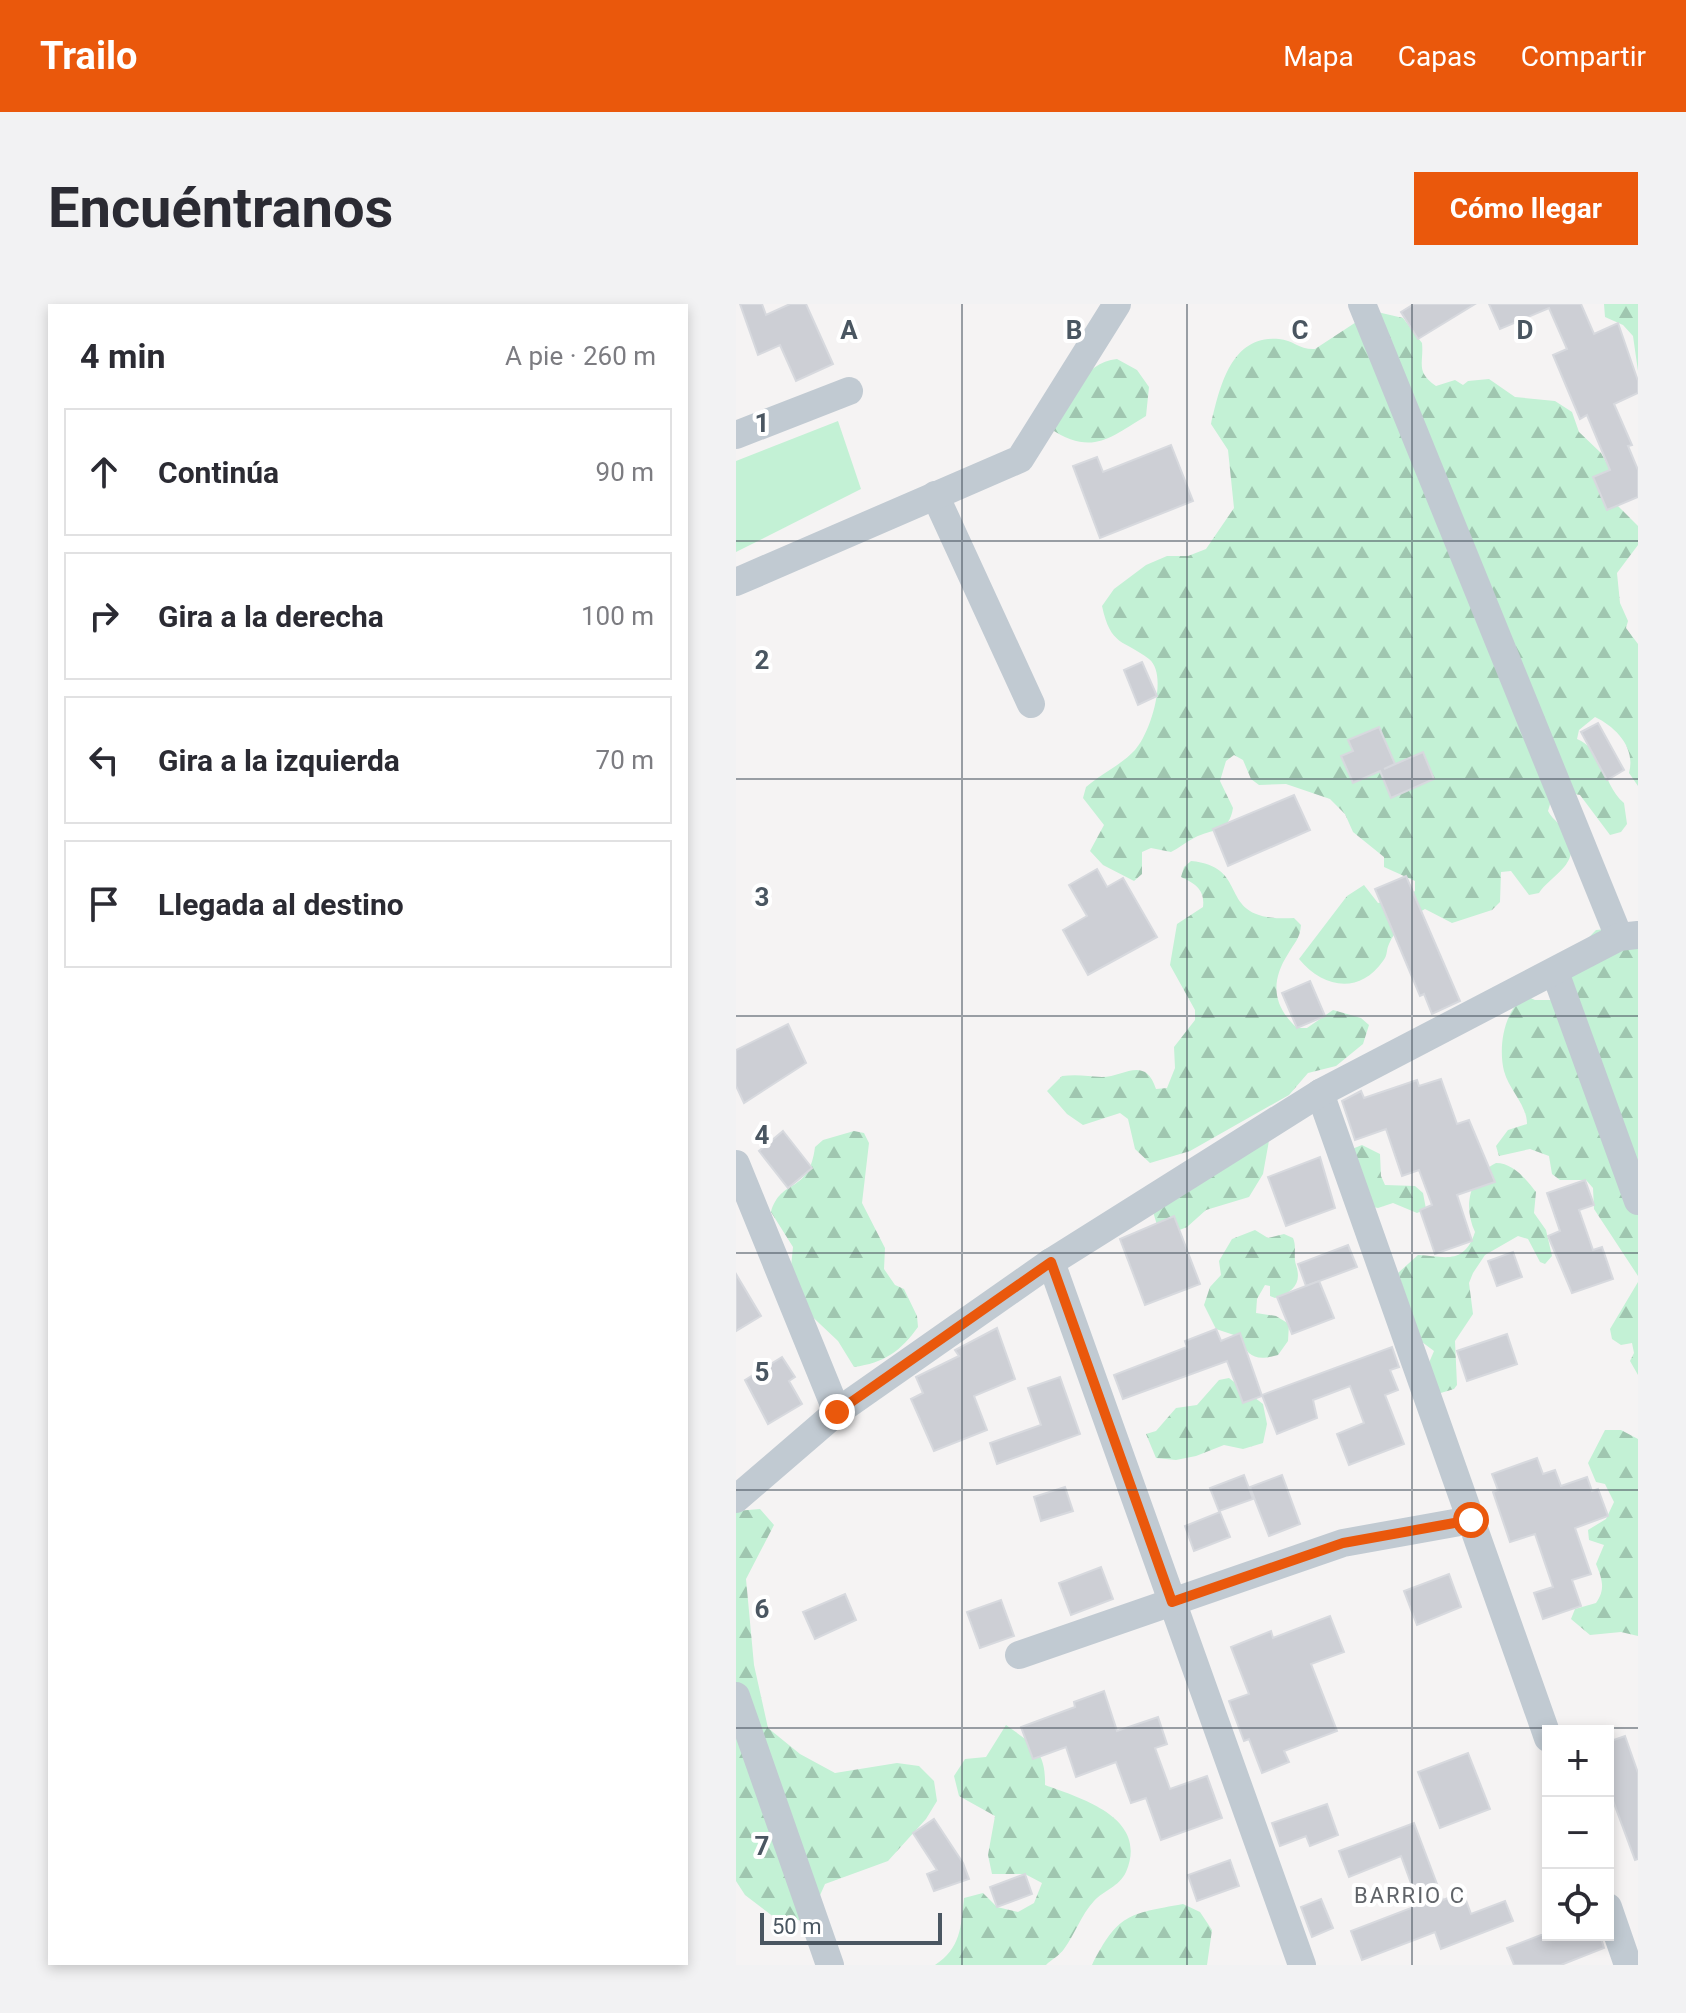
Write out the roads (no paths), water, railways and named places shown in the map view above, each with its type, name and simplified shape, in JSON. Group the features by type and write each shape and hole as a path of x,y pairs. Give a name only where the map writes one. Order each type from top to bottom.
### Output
{"street":[{"path":"736,582 1020,459 1117,304"},
{"path":"736,1499 837,1412 1051,1262 1320,1093 1628,936 1362,304"},
{"path":"737,433 849,391"},
{"path":"935,495 1031,704"},
{"path":"1555,972 1638,1201"},
{"path":"1320,1093 1543,1725"},
{"path":"736,1164 837,1412"},
{"path":"1051,1262 1302,1965"},
{"path":"1019,1655 1343,1543 1471,1520"},
{"path":"736,1696 830,1965"},
{"path":"1614,1924 1628,1965"}],"district":[{"name":"BARRIO C","path":"1410,1895"}]}
